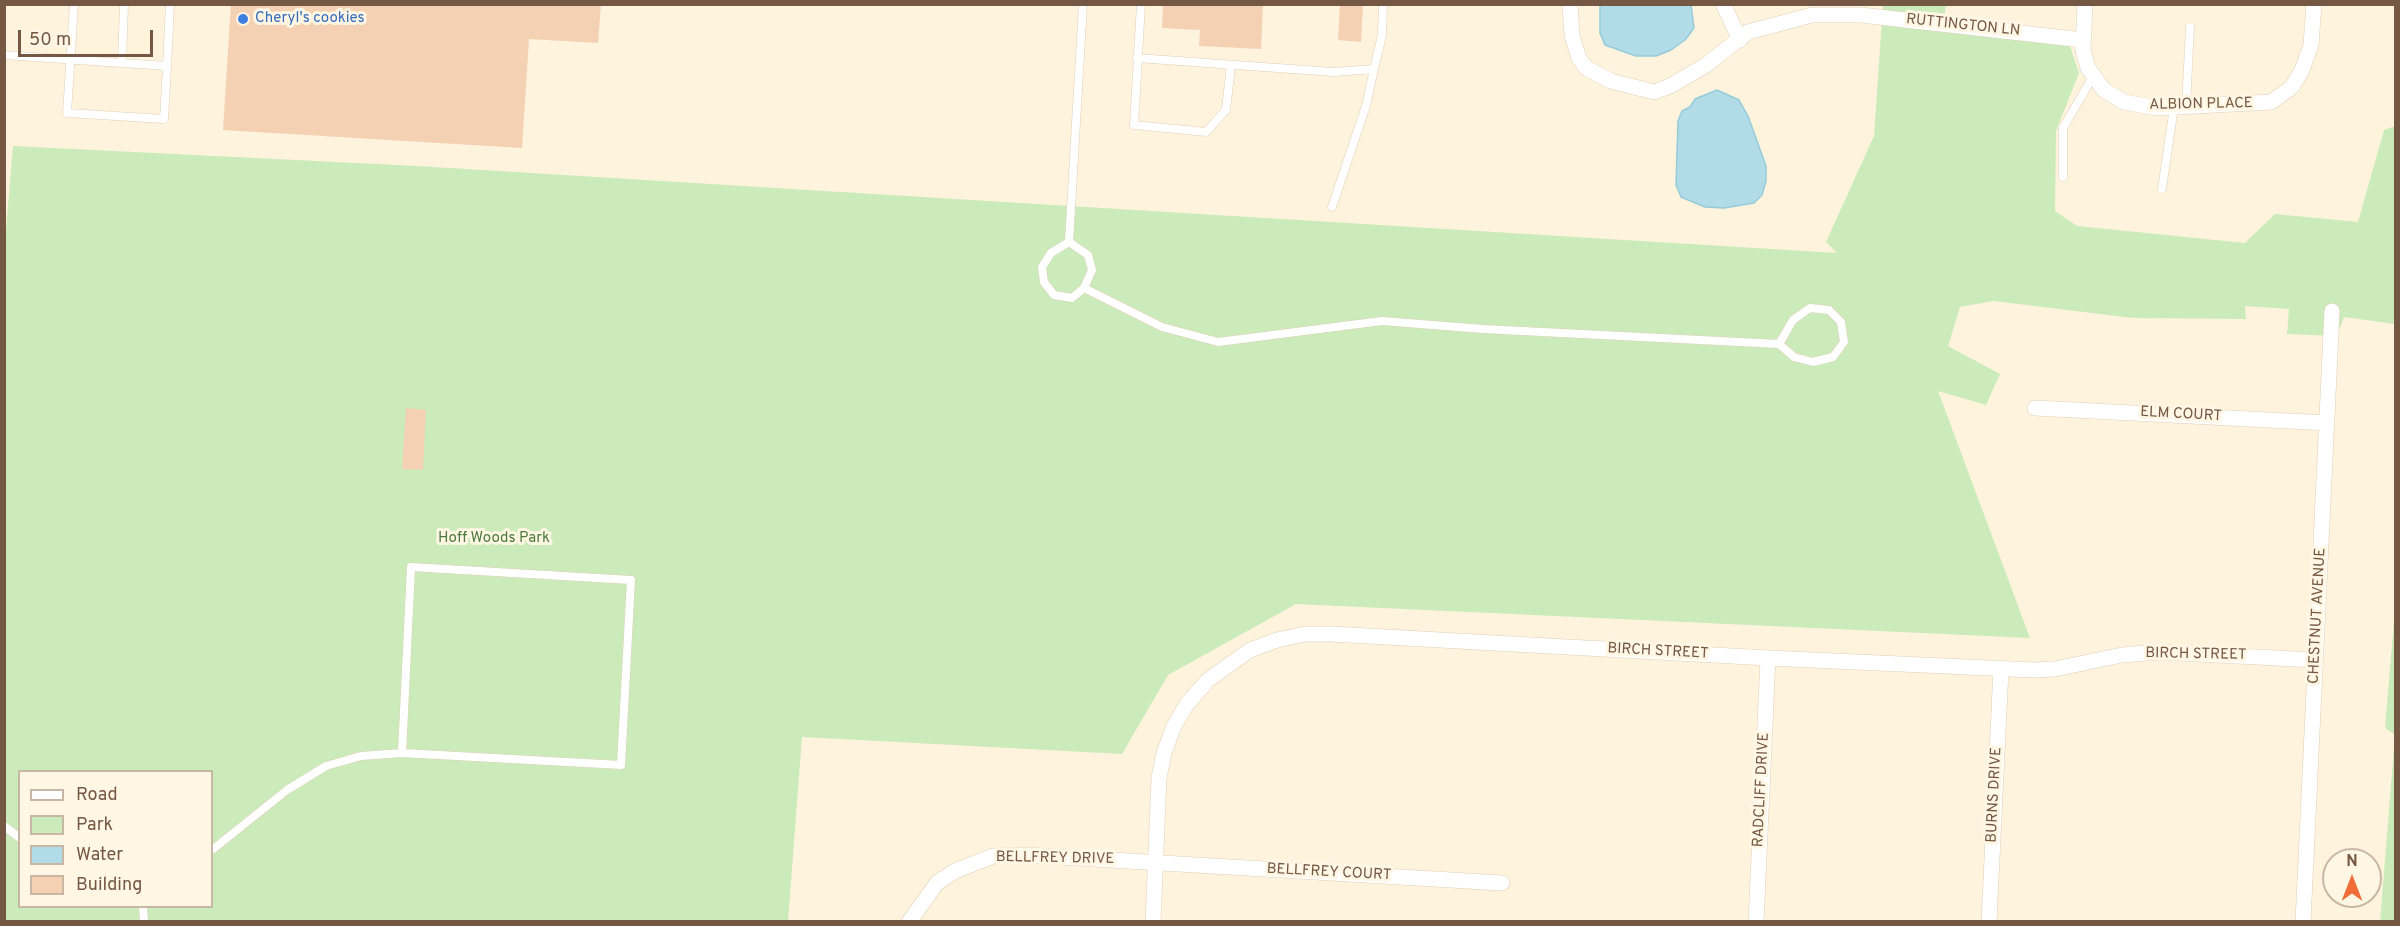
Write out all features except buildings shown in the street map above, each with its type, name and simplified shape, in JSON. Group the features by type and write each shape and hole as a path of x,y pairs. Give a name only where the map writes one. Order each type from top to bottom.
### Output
{"street":[{"name":"RUTTINGTON LN","path":"1570,4 1572,36 1579,58 1586,68 1611,81 1654,92 1670,86 1707,65 1748,32 1812,15 1861,15 2083,45"},
{"path":"1723,4 1740,40"},
{"path":"2083,45 2085,4"},
{"name":"ALBION PLACE","path":"2083,45 2094,75 2104,90 2124,102 2157,108 2257,105 2271,102 2292,87 2302,70 2311,45 2314,4"},
{"name":"CHESTNUT AVENUE","path":"2303,921 2332,311"},
{"name":"ELM COURT","path":"2035,408 2327,423"},
{"name":"BIRCH STREET","path":"1153,921 1159,778 1164,753 1174,726 1187,704 1208,680 1250,650 1277,640 1305,634 1331,634 2001,669 2055,669 2122,656 2160,652 2316,660"},
{"name":"RADCLIFF DRIVE","path":"1756,921 1768,658"},
{"name":"BURNS DRIVE","path":"1989,921 2001,669"},
{"name":"BELLFREY DRIVE","path":"909,921 937,883 955,871 993,856 1026,855 1156,862"},
{"name":"BELLFREY COURT","path":"1156,862 1502,883"}],"lane":[{"path":"74,4 67,113 164,119 170,4"},
{"path":"122,63 124,4"},
{"path":"1069,242 1083,4"},
{"path":"1141,4 1134,125 1206,132 1226,110 1231,65"},
{"path":"1332,207 1366,106 1382,35 1383,4"},
{"path":"2162,189 2180,107 2190,27"},
{"path":"4,55 168,66"},
{"path":"1137,58 1334,72 1374,69"},
{"path":"2063,177 2063,128 2094,75"},
{"path":"1069,242 1088,255 1092,270 1084,288 1072,298 1054,295 1044,282 1042,267 1051,253 1069,242"},
{"path":"1084,288 1162,327 1218,342 1382,321 1506,331 1779,344 1794,357 1813,362 1833,357 1844,342 1841,322 1829,310 1810,308 1793,320 1779,344"},
{"path":"213,849 287,790 326,766 361,756 402,753 621,765 631,580 411,567 402,753"},
{"path":"4,826 18,836"}],"green space":[{"name":"Hoff Woods Park","path":"1883,4 1946,5 1943,31 2070,46 2079,73 2056,131 2055,211 2077,226 2245,243 2275,214 2358,222 2384,130 2395,126 2395,324 2344,317 2337,336 2287,334 2289,309 2245,306 2246,319 2133,318 1993,301 1960,307 1948,346 2000,374 1986,405 1938,391 2030,638 1296,604 1168,675 1122,754 802,737 788,921 5,922 4,253 13,146 417,166 1837,253 1826,242 1874,136"},
{"path":"2395,609 2396,921 2380,922 2395,735 2385,728"}],"water":[{"path":"1600,5 1691,5 1694,28 1685,40 1671,50 1656,56 1636,56 1605,45 1600,33"},
{"path":"1717,90 1739,100 1748,116 1766,166 1766,181 1762,195 1754,203 1724,208 1705,207 1681,197 1676,185 1678,121 1682,111 1690,107 1695,99"}],"place":[{"name":"Cheryl's cookies","path":"243,19"}]}
